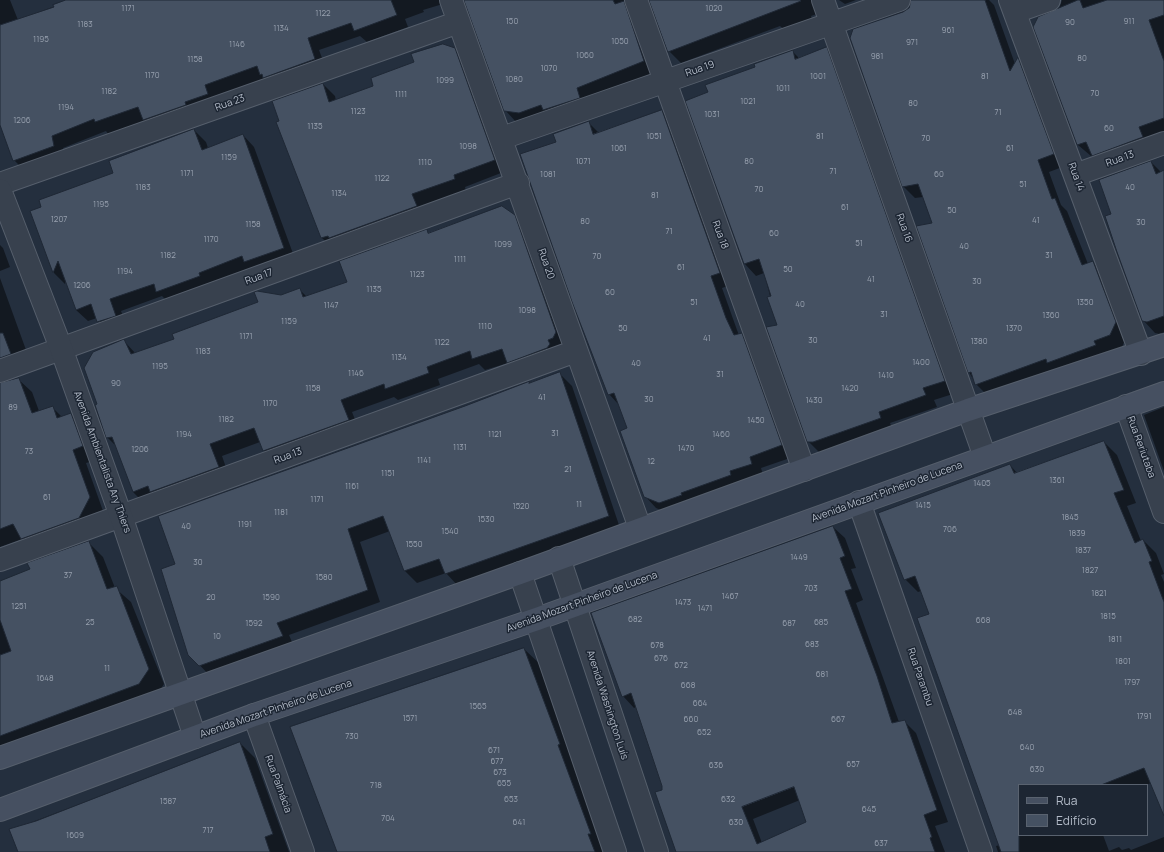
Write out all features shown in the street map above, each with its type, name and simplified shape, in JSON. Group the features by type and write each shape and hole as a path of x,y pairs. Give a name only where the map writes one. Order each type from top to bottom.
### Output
{"main road":[{"path":"0,758 179,693 520,573 640,528 968,410 1141,354 1164,345"},
{"name":"Avenida Mozart Pinheiro de Lucena","path":"0,810 254,715 574,606 1164,393"}],"street":[{"name":"Rua 20","path":"451,0 502,138 576,351 640,528"},
{"name":"Rua 18","path":"636,0 804,470"},
{"name":"Rua 16","path":"823,0 985,457"},
{"name":"Rua 19","path":"502,138 899,0"},
{"path":"1013,6 1049,0"},
{"name":"Rua 14","path":"1013,6 1141,354"},
{"name":"Rua 23","path":"0,184 459,22"},
{"name":"Rua 13","path":"1076,176 1164,143"},
{"name":"Rua 17","path":"0,370 518,183"},
{"name":"Avenida Ambientalista Ary Thiers","path":"0,190 61,348 121,516 179,693 195,737"},
{"name":"Rua 13","path":"0,560 576,351"},
{"name":"Rua Reriutaba","path":"1126,406 1164,512"},
{"name":"Rua Parambu","path":"859,502 981,852"},
{"name":"Avenida Washington Luís","path":"559,558 656,852"},
{"path":"520,573 537,619 615,852"},
{"name":"Rua Palmácia","path":"254,715 303,852"}],"building":[{"path":"66,0 391,0 397,15 354,31 351,23 308,38 315,59 263,78 262,74 260,75 257,66 205,85 208,94 185,102 186,105 143,120 138,107 95,122 94,119 52,136 54,146 13,161 0,125 0,25 54,7 53,5"},
{"path":"464,0 613,0 615,4 624,1 644,61 577,88 580,98 543,110 541,105 519,113 504,111"},
{"path":"649,0 800,0 801,1 668,52"},
{"path":"911,0 985,0 1010,71 1018,57 1054,154 1038,160 1052,199 1055,198 1082,265 1093,261 1116,322 1110,335 1094,341 1096,345 1047,363 1046,359 975,385 971,372 968,373 916,226 932,223 918,184 902,187 850,38 853,29 903,12 909,8"},
{"path":"1080,0 1083,8 1107,0 1164,0 1164,15 1149,20 1164,61 1164,118 1139,127 1143,137 1092,156 1086,142 1077,145 1033,27 1038,17"},
{"path":"443,44 455,48 495,160 454,175 455,179 412,194 417,206 329,238 328,236 321,238 276,122 279,121 272,101 323,83 329,102 373,86 371,78 414,62 411,54"},
{"path":"827,47 945,381 923,388 926,395 879,412 881,418 813,442 807,442 766,327 777,325 767,297 771,296 759,259 744,264 685,101 708,92 705,85 755,67 754,64 793,50 795,59"},
{"path":"662,110 720,273 711,276 726,318 734,335 742,333 782,445 750,457 752,464 730,471 731,475 681,493 682,495 659,503 644,497 620,431 627,428 614,393 608,395 572,302 520,154 556,142 553,134 589,121 593,134"},
{"path":"194,129 202,150 243,134 284,248 244,262 242,256 199,273 200,276 156,292 154,284 110,299 116,316 97,322 91,304 76,310 58,261 53,273 30,211 41,207 39,200 113,173 109,161"},
{"path":"1151,161 1156,174 1164,170 1164,316 1147,322 1142,321 1117,252 1105,216 1111,214 1099,180"},
{"path":"502,206 515,215 556,332 553,338 548,340 550,344 547,348 507,363 502,349 472,359 470,351 427,367 429,373 385,389 384,384 341,400 349,420 263,451 254,428 210,444 219,467 150,492 148,486 133,492 112,437 106,438 95,405 97,404 84,368 93,352 124,339 131,354 174,339 172,334 258,302 254,292 257,291 281,295 300,288 303,297 347,282 339,261 427,229 428,233"},
{"path":"0,333 3,333 11,354 0,358"},
{"path":"560,372 609,516 445,574 439,559 404,571 383,516 348,529 368,590 277,623 283,636 199,666 188,655 161,569 175,564 158,516 465,406 530,381 529,383"},
{"path":"19,378 32,413 53,406 57,418 71,413 83,446 73,450 90,497 79,518 21,539 13,524 0,529 0,383"},
{"path":"1104,441 1124,490 1114,493 1135,543 1143,539 1152,561 1149,562 1164,602 1164,816 1144,768 1104,784 1018,784 1019,852 1001,852 917,618 929,614 915,576 904,580 878,513 1010,464 1014,473"},
{"path":"833,526 845,556 840,558 852,589 845,591 877,676 892,723 905,720 937,810 924,815 932,837 930,838 935,852 676,852 655,792 662,790 662,786 631,693 622,697 591,613","holes":["794,787 806,822 757,844 742,807"]},
{"path":"89,541 107,589 117,586 149,669 139,684 0,736 0,655 11,651 0,620 0,581 30,569 27,563"},
{"path":"524,648 560,744 558,745 591,834 588,834 595,852 337,852 290,727"},
{"path":"240,742 273,834 265,837 270,852 18,852 9,829 36,821"}]}
